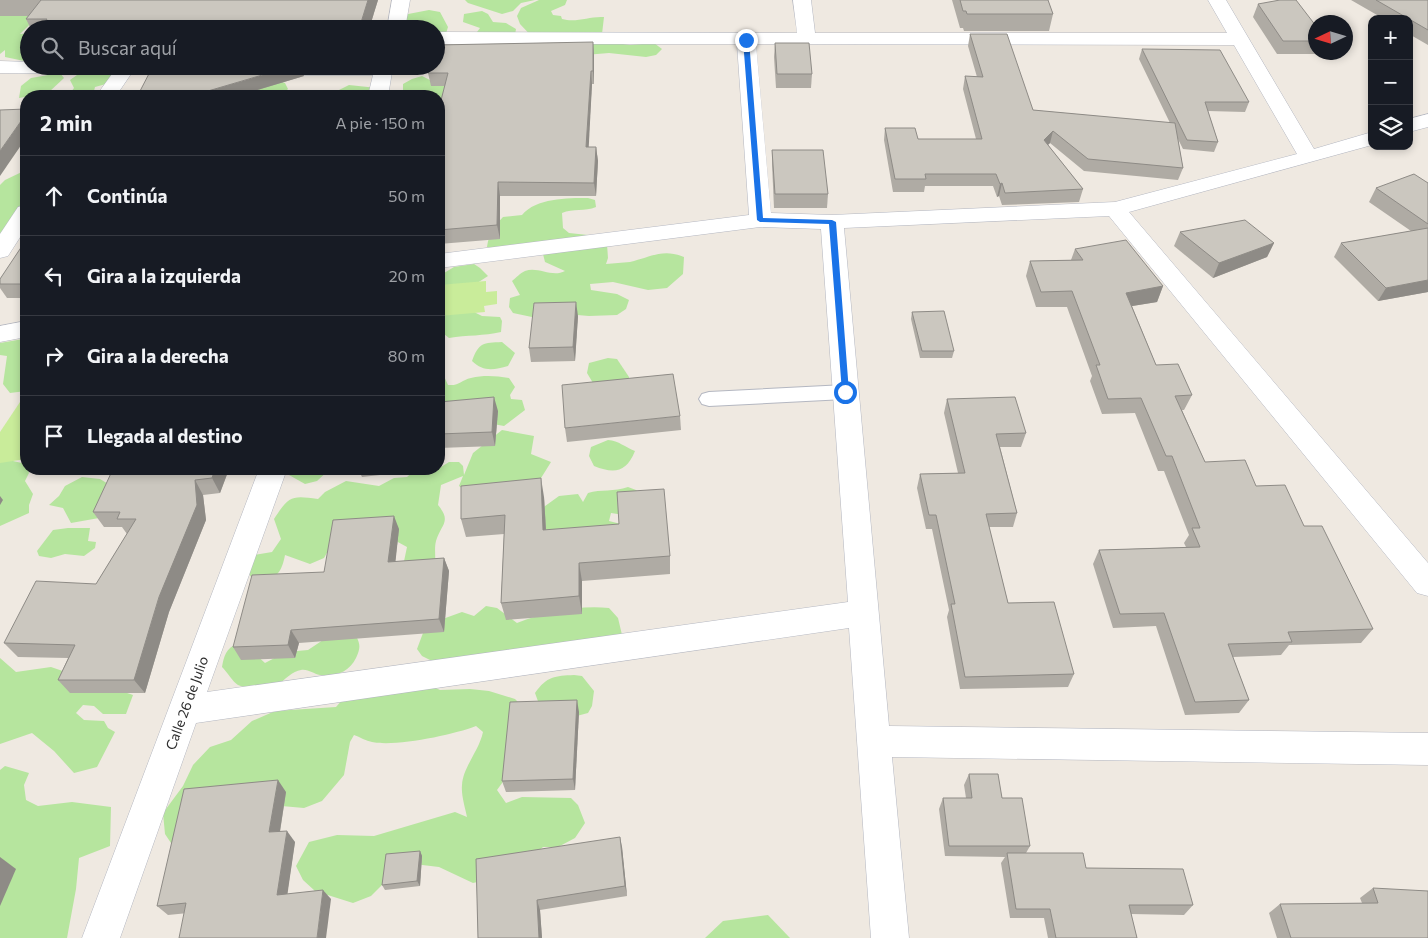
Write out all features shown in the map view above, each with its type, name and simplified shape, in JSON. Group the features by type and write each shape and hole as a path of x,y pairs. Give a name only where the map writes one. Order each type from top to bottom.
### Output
{"street":[{"path":"398,20 401,0"},
{"path":"802,0 807,38"},
{"path":"1217,0 1309,158"},
{"path":"445,38 746,40 807,38 1240,39"},
{"path":"746,40 760,220"},
{"path":"0,68 20,68"},
{"path":"110,90 121,75"},
{"path":"379,90 382,75"},
{"path":"1413,125 1428,120"},
{"path":"445,260 760,220 832,222 1115,209 1309,158 1368,139"},
{"path":"1115,209 1428,584"},
{"path":"0,250 20,221"},
{"path":"832,222 862,613 890,938"},
{"path":"0,334 20,330"},
{"name":"Calle 26 de Julio","path":"102,938 271,475"},
{"path":"185,710 862,613"},
{"path":"874,741 1428,749"}],"lane":[{"path":"709,399 845,392"}],"green space":[{"path":"55,0 34,20 20,20 20,60 5,57 5,50 0,54 0,9"},
{"path":"465,0 535,0 521,3 513,11 502,14 468,3"},
{"path":"539,0 567,0 565,5 551,11 553,15 561,16 562,19 573,20 604,17 602,34 537,42 520,24 517,16 521,8"},
{"path":"429,10 440,12 444,20 401,20 403,15"},
{"path":"482,11 488,14 493,22 506,23 516,29 515,35 483,38 477,32 480,28 463,22 464,14"},
{"path":"445,21 448,27 445,37"},
{"path":"609,42 630,45 654,43 662,49 656,55 646,57 609,53 585,55 570,46"},
{"path":"62,75 64,78 51,90 20,90 21,86 31,78"},
{"path":"77,75 112,75 106,84 95,87 94,90 72,90 74,88 70,80"},
{"path":"422,76 430,80 450,83 445,97 445,90 403,90 403,84"},
{"path":"279,81 285,83 288,89 287,90 242,90"},
{"path":"349,85 377,88 379,90 339,90"},
{"path":"20,173 20,221 13,229 0,233 0,185 5,180"},
{"path":"588,198 595,200 596,207 562,213 563,228 569,233 588,235 607,244 608,258 606,264 630,262 657,254 670,253 684,257 683,274 667,288 648,290 613,282 590,284 591,290 617,294 629,300 626,309 617,315 589,316 566,314 546,320 513,313 509,307 510,298 520,295 512,281 520,274 530,270 555,273 565,271 545,262 541,246 494,250 487,247 495,227 503,217 522,215 528,209 543,202"},
{"path":"474,264 488,276 471,287 445,288 445,272 454,267"},
{"path":"486,281 486,292 497,291 497,304 484,306 485,312 445,315 445,284"},
{"path":"464,307 482,316 500,317 502,321 501,332 449,338 445,335 445,312"},
{"path":"20,340 20,392 10,393 3,384 7,356 0,355 0,343"},
{"path":"502,342 515,353 508,366 489,369 480,367 472,361 477,350 482,345"},
{"path":"608,358 617,359 629,377 629,387 593,383 587,373 589,363"},
{"path":"481,376 509,378 515,387 510,395 511,399 522,400 525,410 504,426 445,415 445,378 448,385 455,385"},
{"path":"20,402 20,460 0,463 0,432"},
{"path":"502,430 534,436 531,454 551,462 533,491 477,499 459,486 463,476 441,485 438,505 445,519 436,541 435,566 403,566 407,547 385,535 332,544 324,558 310,564 285,555 281,569 270,578 258,579 251,577 246,569 254,555 272,552 281,539 274,519 283,506 292,499 302,497 318,499 325,492 346,481 379,486 394,478 407,477 409,475 445,475 445,465 449,462 459,462 463,466 464,475 473,453"},
{"path":"608,440 635,451 628,464 619,470 613,471 594,466 589,456 591,447"},
{"path":"0,458 20,463 20,475 28,475 25,481 33,494 29,505 29,513 0,526"},
{"path":"289,475 324,475 317,481 305,484"},
{"path":"82,477 100,479 110,485 99,518 71,523 63,508 49,505 59,496 65,486"},
{"path":"628,487 642,495 637,517 611,513 609,521 629,526 560,550 540,524 541,509 559,496 578,494 583,502 588,493"},
{"path":"90,528 88,541 96,542 95,548 84,556 65,554 51,558 39,556 37,551 53,530"},
{"path":"486,606 497,608 517,623 562,610 597,607 609,608 618,618 623,639 436,663 422,656 417,649 426,625 462,612 474,616"},
{"path":"356,636 359,647 356,658 350,667 337,674 320,675 301,670 292,674 278,685 268,684 243,687 236,684 222,667 226,653 237,644 254,653 265,663 286,652 308,650 326,638"},
{"path":"0,658 16,672 51,667 133,695 126,714 103,714 94,706 83,705 76,713 84,720 104,721 108,728 115,732 97,767 74,773 54,751 32,733 0,744"},
{"path":"403,673 440,690 470,689 489,691 515,699 519,703 505,779 497,790 506,803 522,797 571,798 578,805 585,823 575,838 558,847 543,847 512,874 473,883 439,867 414,864 392,875 371,896 353,903 315,891 303,880 296,866 309,842 337,835 374,836 455,812 467,817 462,785 465,772 483,732 476,726 409,742 372,742 354,735 350,742 344,775 322,801 304,808 259,804 173,846 165,834 163,813 183,786 193,765 210,747 231,740 252,721 275,711 336,707 357,683"},
{"path":"574,675 582,676 594,691 592,706 588,713 569,718 539,704 535,693 543,683 552,678"},
{"path":"5,766 29,773 24,785 26,800 38,806 72,802 111,807 110,846 79,858 76,889 67,938 0,938 0,770"},
{"path":"768,915 790,938 705,938 723,921"}],"building":[{"path":"41,0 368,0 362,20 26,19"},
{"path":"960,0 1048,0 1053,14 967,14 966,11 963,11"},
{"path":"1280,0 1296,0 1308,16 1308,41 1283,41 1258,4"},
{"path":"1376,0 1428,0 1428,30 1413,21 1413,15 1402,15"},
{"path":"970,34 1007,34 1033,110 1175,123 1183,168 1088,159 1053,131 1044,140 1083,189 1005,193 1002,183 1000,184 996,174 925,174 926,179 895,179 885,128 915,128 918,139 982,139 965,76 983,77"},
{"path":"593,42 593,71 591,71 586,147 596,147 594,183 498,182 497,225 445,229 444,90 448,73 445,73 445,45"},
{"path":"775,43 809,43 812,74 777,74"},
{"path":"1142,49 1220,50 1249,102 1205,102 1218,142 1187,140"},
{"path":"148,75 262,75 211,90 141,90"},
{"path":"20,109 20,123 0,151 0,110"},
{"path":"772,150 823,150 828,194 775,194"},
{"path":"1414,174 1428,183 1428,224 1376,188"},
{"path":"1245,220 1274,243 1219,263 1180,232"},
{"path":"1428,228 1428,280 1386,288 1341,243"},
{"path":"1126,240 1163,286 1126,293 1156,365 1178,364 1192,395 1175,396 1205,462 1245,460 1256,486 1285,485 1304,526 1322,526 1373,629 1288,632 1292,642 1228,644 1249,700 1195,702 1164,613 1120,614 1099,550 1200,547 1192,528 1200,528 1172,456 1166,456 1141,398 1108,399 1096,365 1100,365 1072,291 1041,292 1030,261 1083,260 1075,249"},
{"path":"20,249 20,284 0,284 0,279"},
{"path":"576,302 573,347 529,348 534,303"},
{"path":"944,311 954,351 922,351 912,312"},
{"path":"673,374 680,416 565,428 562,385"},
{"path":"494,397 492,432 445,434 445,401"},
{"path":"1015,397 1026,433 996,434 1017,513 986,514 1008,603 1054,602 1074,674 965,677 951,604 955,604 936,515 929,515 920,474 965,473 947,399"},
{"path":"110,475 213,475 212,478 195,480 197,505 159,597 134,680 58,680 75,645 4,643 36,581 96,584 136,519 117,519 120,512 93,512"},
{"path":"541,478 543,530 619,524 617,492 664,489 670,556 579,563 579,596 501,603 505,515 461,519 461,486"},
{"path":"394,516 388,562 444,558 439,619 291,630 288,645 233,647 252,575 324,572 333,520"},
{"path":"577,700 573,779 502,781 510,702"},
{"path":"969,774 998,774 1002,798 1022,798 1030,846 949,846 943,798 972,798"},
{"path":"278,780 269,832 287,831 277,895 323,890 317,938 179,938 186,903 157,906 184,789"},
{"path":"620,837 625,886 537,900 539,938 478,938 476,859"},
{"path":"420,851 417,881 382,885 386,854"},
{"path":"1007,853 1083,853 1086,868 1183,869 1193,905 1129,905 1137,938 1056,938 1050,909 1016,909"},
{"path":"1373,888 1428,891 1428,938 1291,938 1280,904 1378,903"}],"route":[{"path":"746,40 760,220 832,222 845,392"}]}
